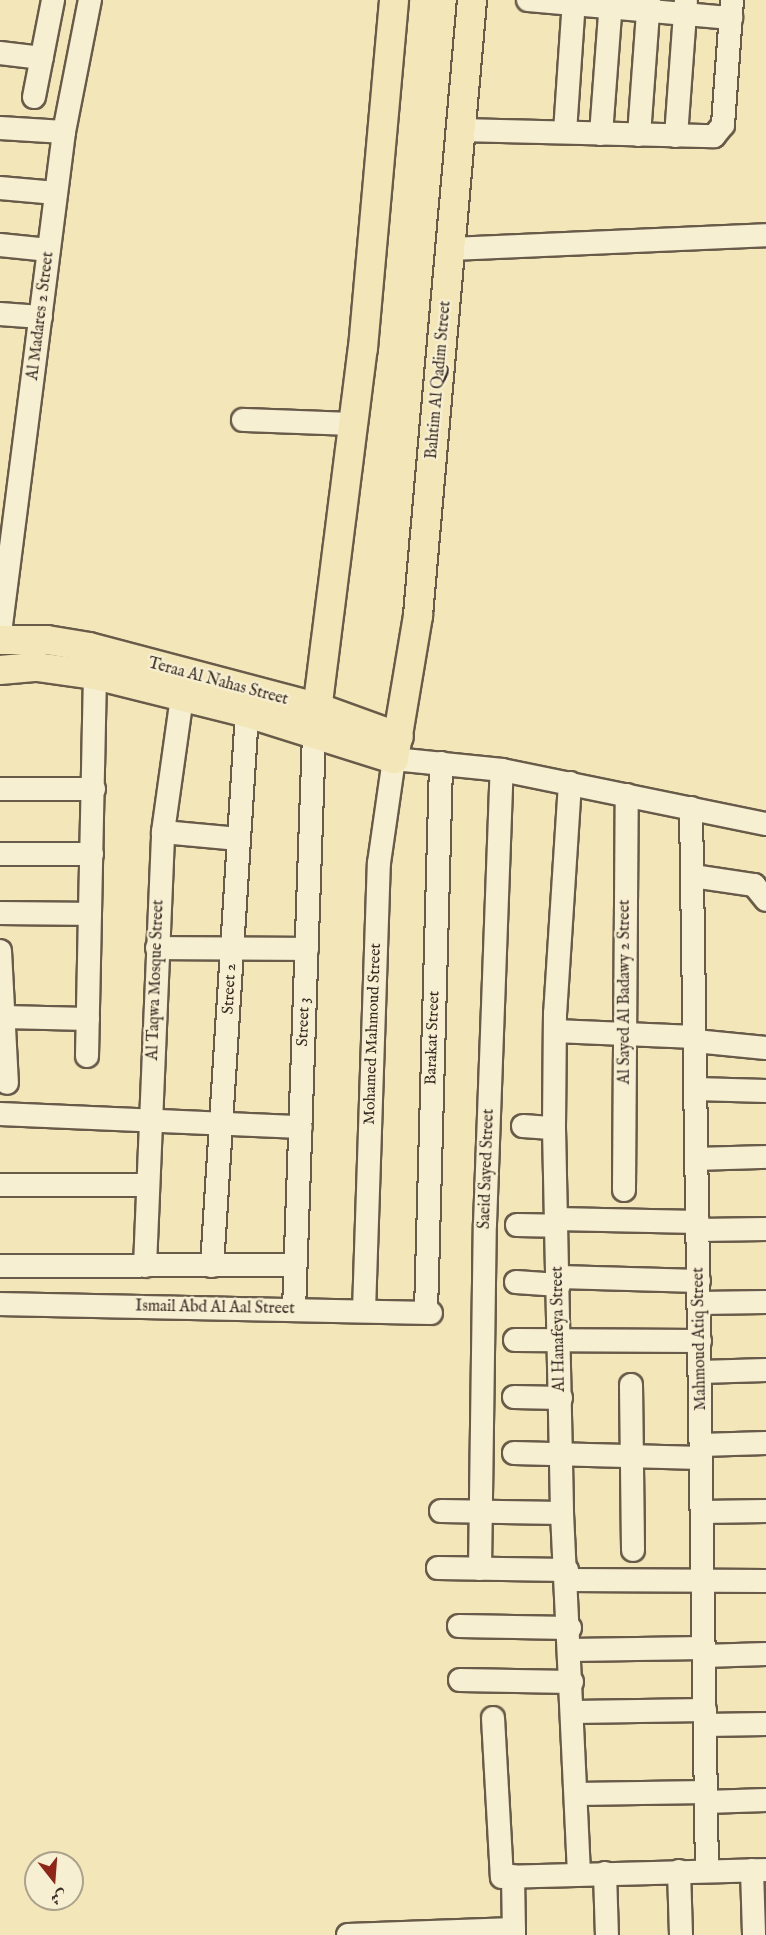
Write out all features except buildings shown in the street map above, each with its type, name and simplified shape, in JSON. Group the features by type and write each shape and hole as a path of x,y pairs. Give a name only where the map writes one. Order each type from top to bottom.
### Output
{"main road":[{"path":"315,720 354,424 394,0"},
{"name":"Bahtim Al Qadim Street","path":"396,748 418,615 472,0"},
{"name":"Teraa Al Nahas Street","path":"0,640 47,640 89,647 396,748"},
{"name":"Teraa Al Nahas Street","path":"0,670 37,667 95,675 247,713 315,720"}],"street":[{"path":"34,97 53,0"},
{"name":"Al Madares 2 Street","path":"0,633 64,132 90,0"},
{"path":"460,130 709,137 722,128 732,9 528,0"},
{"path":"565,132 574,2"},
{"path":"601,134 611,4"},
{"path":"639,135 649,5"},
{"path":"676,135 686,7"},
{"path":"0,53 42,58"},
{"path":"0,128 64,132"},
{"path":"0,188 56,193"},
{"path":"451,249 766,236"},
{"path":"0,245 49,250"},
{"path":"0,314 40,317"},
{"path":"243,420 354,424"},
{"path":"87,1056 95,675"},
{"name":"Al Taqwa Mosque Street","path":"145,1266 163,832 182,696"},
{"name":"Street 2","path":"212,1266 247,713"},
{"name":"Street 3","path":"294,1310 315,720"},
{"name":"Teraa Al Nahas Street","path":"396,748 433,762 502,770 766,824"},
{"name":"Mohamed Mahmoud Street","path":"364,1311 379,863 396,748"},
{"name":"Barakat Street","path":"428,1312 433,762"},
{"name":"Saeid Sayed Street","path":"480,1569 484,1224 502,770"},
{"name":"Al Hanafeya Street","path":"570,783 555,1031 554,1128 559,1281 560,1455 579,1875"},
{"path":"0,789 94,789"},
{"name":"Al Sayed Al Badawy 2 Street","path":"624,1190 627,795"},
{"name":"Mahmoud Atiq Street","path":"692,808 707,1871"},
{"path":"163,832 239,839"},
{"path":"0,854 92,854"},
{"path":"693,876 754,885 766,900"},
{"path":"0,912 90,914"},
{"path":"157,948 307,949"},
{"path":"0,951 8,1083"},
{"path":"3,1017 88,1019"},
{"path":"555,1031 695,1039 766,1048"},
{"path":"696,1089 766,1091"},
{"path":"0,1114 301,1126"},
{"path":"523,1126 554,1128"},
{"path":"697,1159 766,1157"},
{"path":"0,1185 147,1185"},
{"path":"517,1225 556,1222 766,1229"},
{"path":"0,1266 295,1265"},
{"path":"516,1282 699,1281"},
{"path":"699,1303 766,1302"},
{"name":"Ismail Abd Al Aal Street","path":"0,1305 428,1312"},
{"path":"515,1340 700,1341"},
{"path":"700,1372 766,1370"},
{"path":"631,1385 633,1550"},
{"path":"514,1397 561,1398"},
{"path":"514,1453 632,1456 701,1452 766,1443"},
{"path":"441,1511 562,1513"},
{"path":"702,1512 766,1511"},
{"path":"438,1568 703,1582 766,1581"},
{"path":"459,1626 704,1652 766,1654"},
{"path":"460,1680 572,1682"},
{"path":"573,1712 705,1718 766,1725"},
{"path":"348,1935 514,1932 493,1718"},
{"path":"576,1794 766,1800"},
{"path":"508,1876 759,1870 754,1935"},
{"path":"679,1871 681,1935"},
{"path":"605,1873 607,1935"}]}
